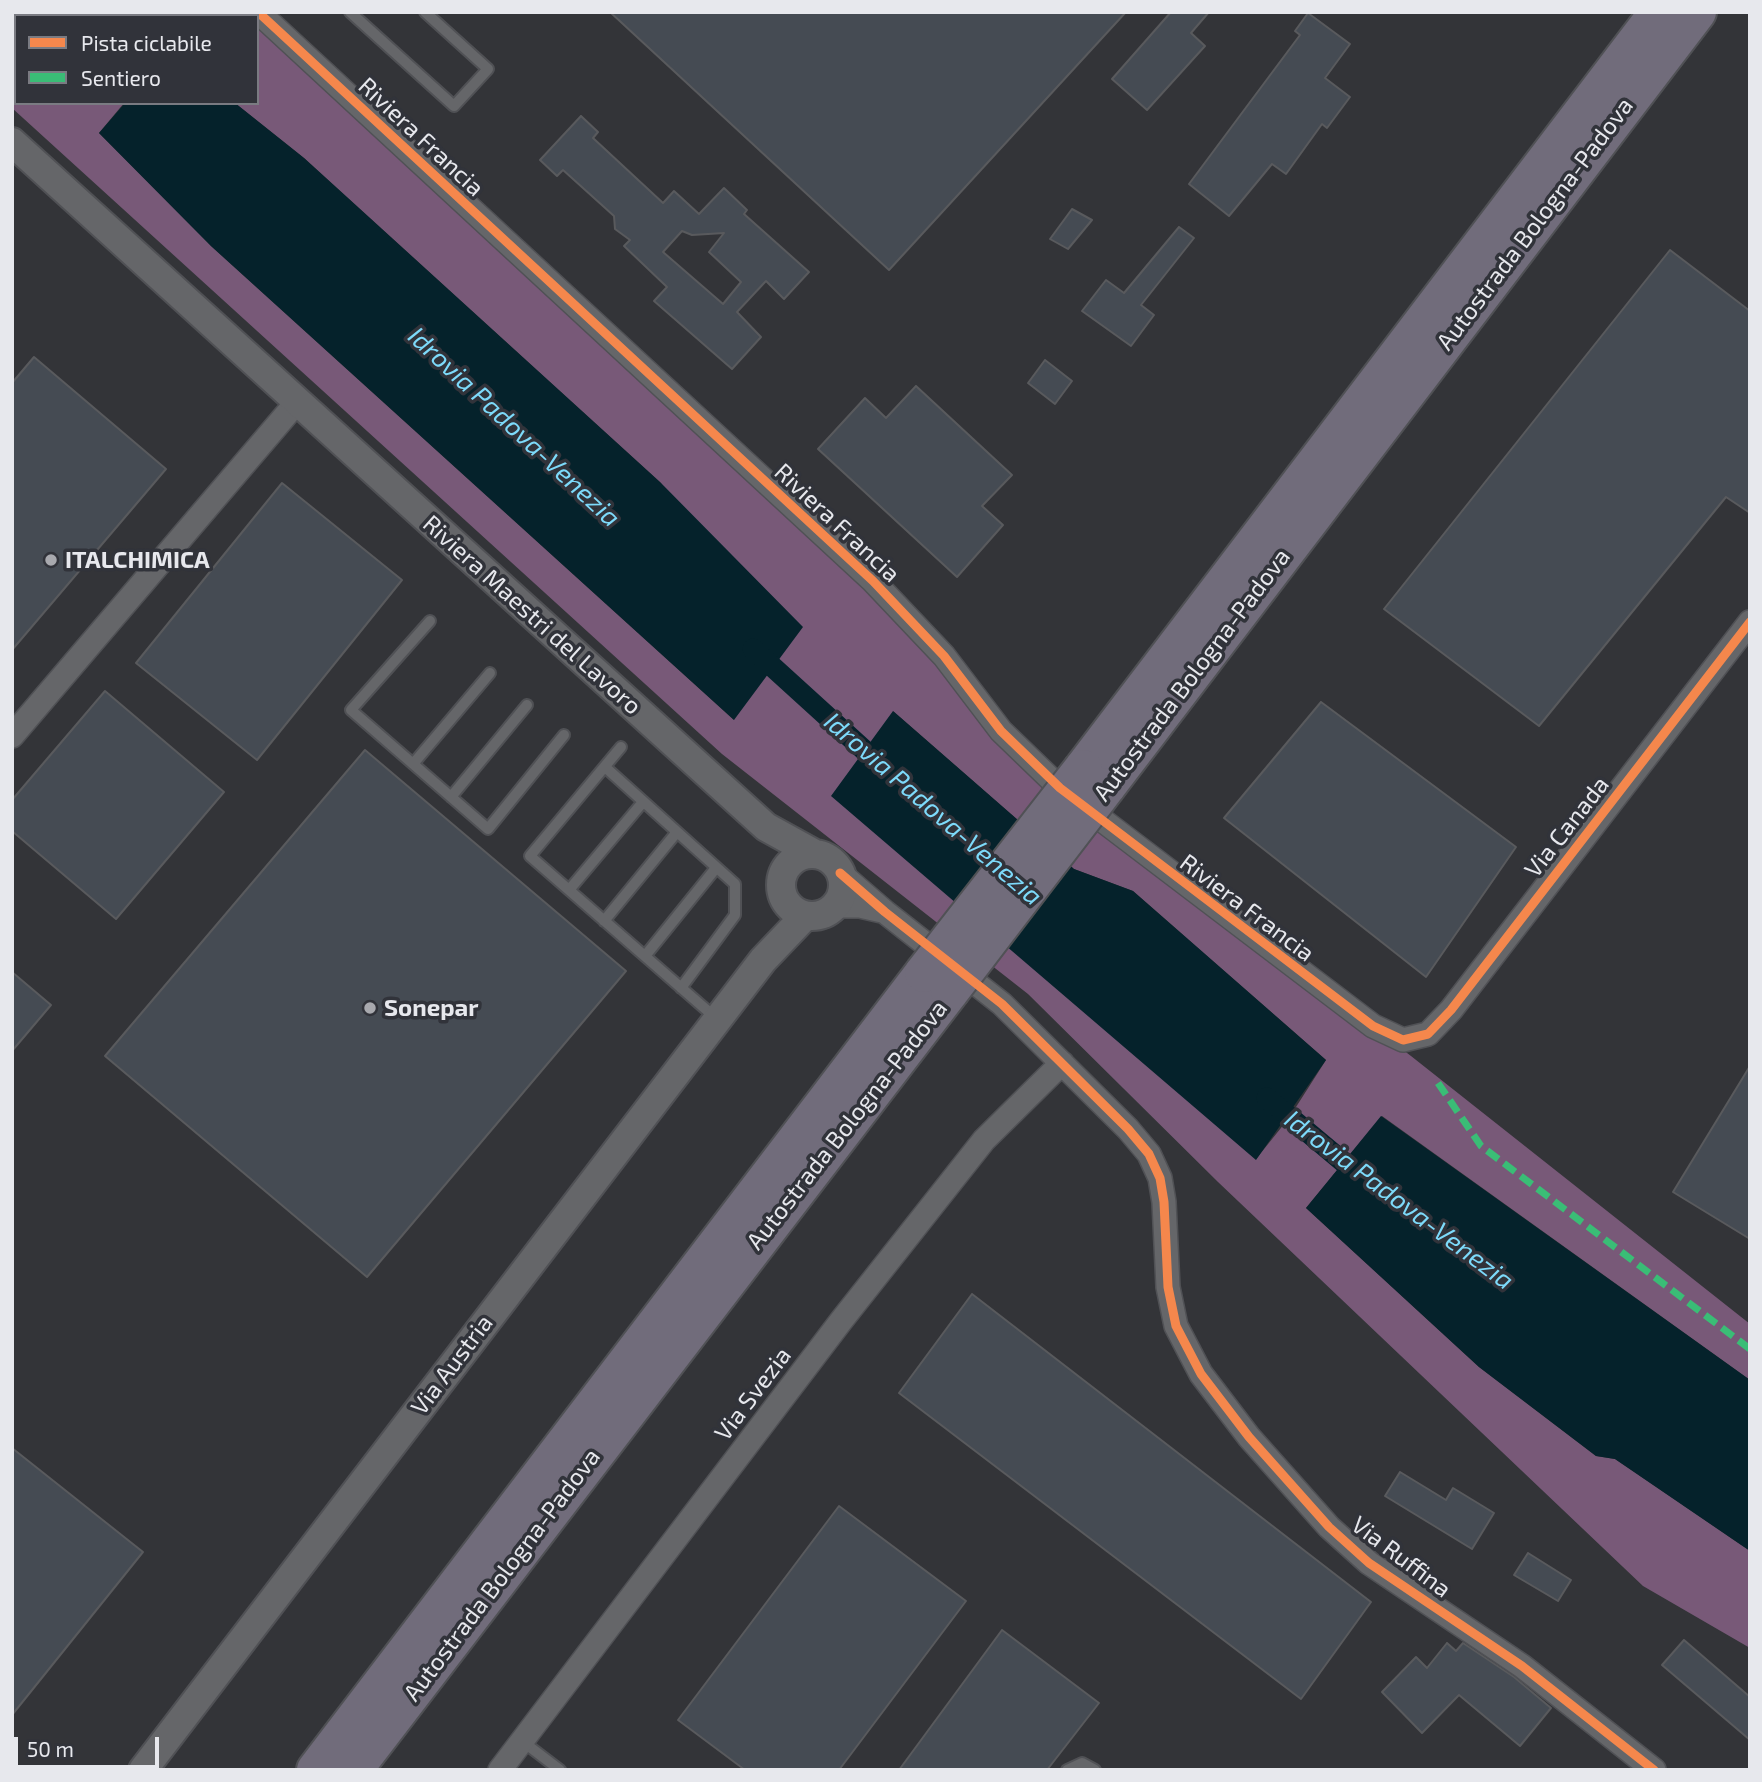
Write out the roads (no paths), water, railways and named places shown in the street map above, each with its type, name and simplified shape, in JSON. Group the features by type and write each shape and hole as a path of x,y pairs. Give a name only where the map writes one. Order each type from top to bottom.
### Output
{"highway":[{"name":"Autostrada Bologna-Padova","path":"1095,778 1659,12"},
{"name":"Autostrada Bologna-Padova","path":"316,1770 1697,12"},
{"name":"Autostrada Bologna-Padova","path":"353,1770 937,982"}],"street":[{"name":"Riviera Francia","path":"258,12 873,580 944,656 1001,731 1060,788 1373,1026 1403,1040"},
{"name":"Riviera Maestri del Lavoro","path":"12,142 766,827 834,863 840,873 885,912 1002,1004 1128,1129 1149,1154 1160,1178 1164,1202 1168,1287 1176,1326"},
{"path":"12,736 297,402"},
{"name":"Via Canada","path":"1403,1040 1428,1034 1451,1010 1750,622"},
{"name":"Riviera Maestri del Lavoro","path":"766,827 784,870 781,890 794,908 816,916 836,906 860,906 885,912"},
{"path":"784,870 797,858 815,854"},
{"path":"836,906 843,890 840,873"},
{"name":"Via Austria","path":"143,1770 763,960 776,930 794,908"},
{"name":"Via Svezia","path":"500,1770 841,1321 976,1150 1062,1063"},
{"name":"Via Ruffina","path":"1176,1326 1201,1374 1249,1437 1339,1536 1369,1563 1414,1596 1472,1630 1522,1666 1654,1770"}],"lane":[{"path":"350,12 454,106 488,69 425,12"},
{"path":"430,621 351,710 488,829 564,735"},
{"path":"413,764 490,673"},
{"path":"451,797 527,705"},
{"path":"621,747 530,856 718,1019"},
{"path":"605,767 735,884 735,915 681,988"},
{"path":"569,890 643,802"},
{"path":"604,921 677,832"},
{"path":"645,956 716,867"},
{"path":"522,1741 560,1770"},
{"path":"1067,1770 1082,1763 1095,1770"}],"water":[{"path":"123,105 238,105 304,158 661,483 803,627 734,720 211,246 99,133"},
{"path":"893,711 1074,869 1133,891 1326,1060 1256,1160 831,796"},
{"path":"1381,1116 1750,1380 1750,1551 1615,1459 1596,1456 1479,1367 1306,1208"}],"waterway":[{"name":"Idrovia Padova-Venezia","path":"753,649 885,769"},
{"name":"Idrovia Padova-Venezia","path":"1267,1098 1366,1181"}],"place":[{"name":"ITALCHIMICA","path":"51,560"},
{"name":"Sonepar","path":"370,1008"}]}
